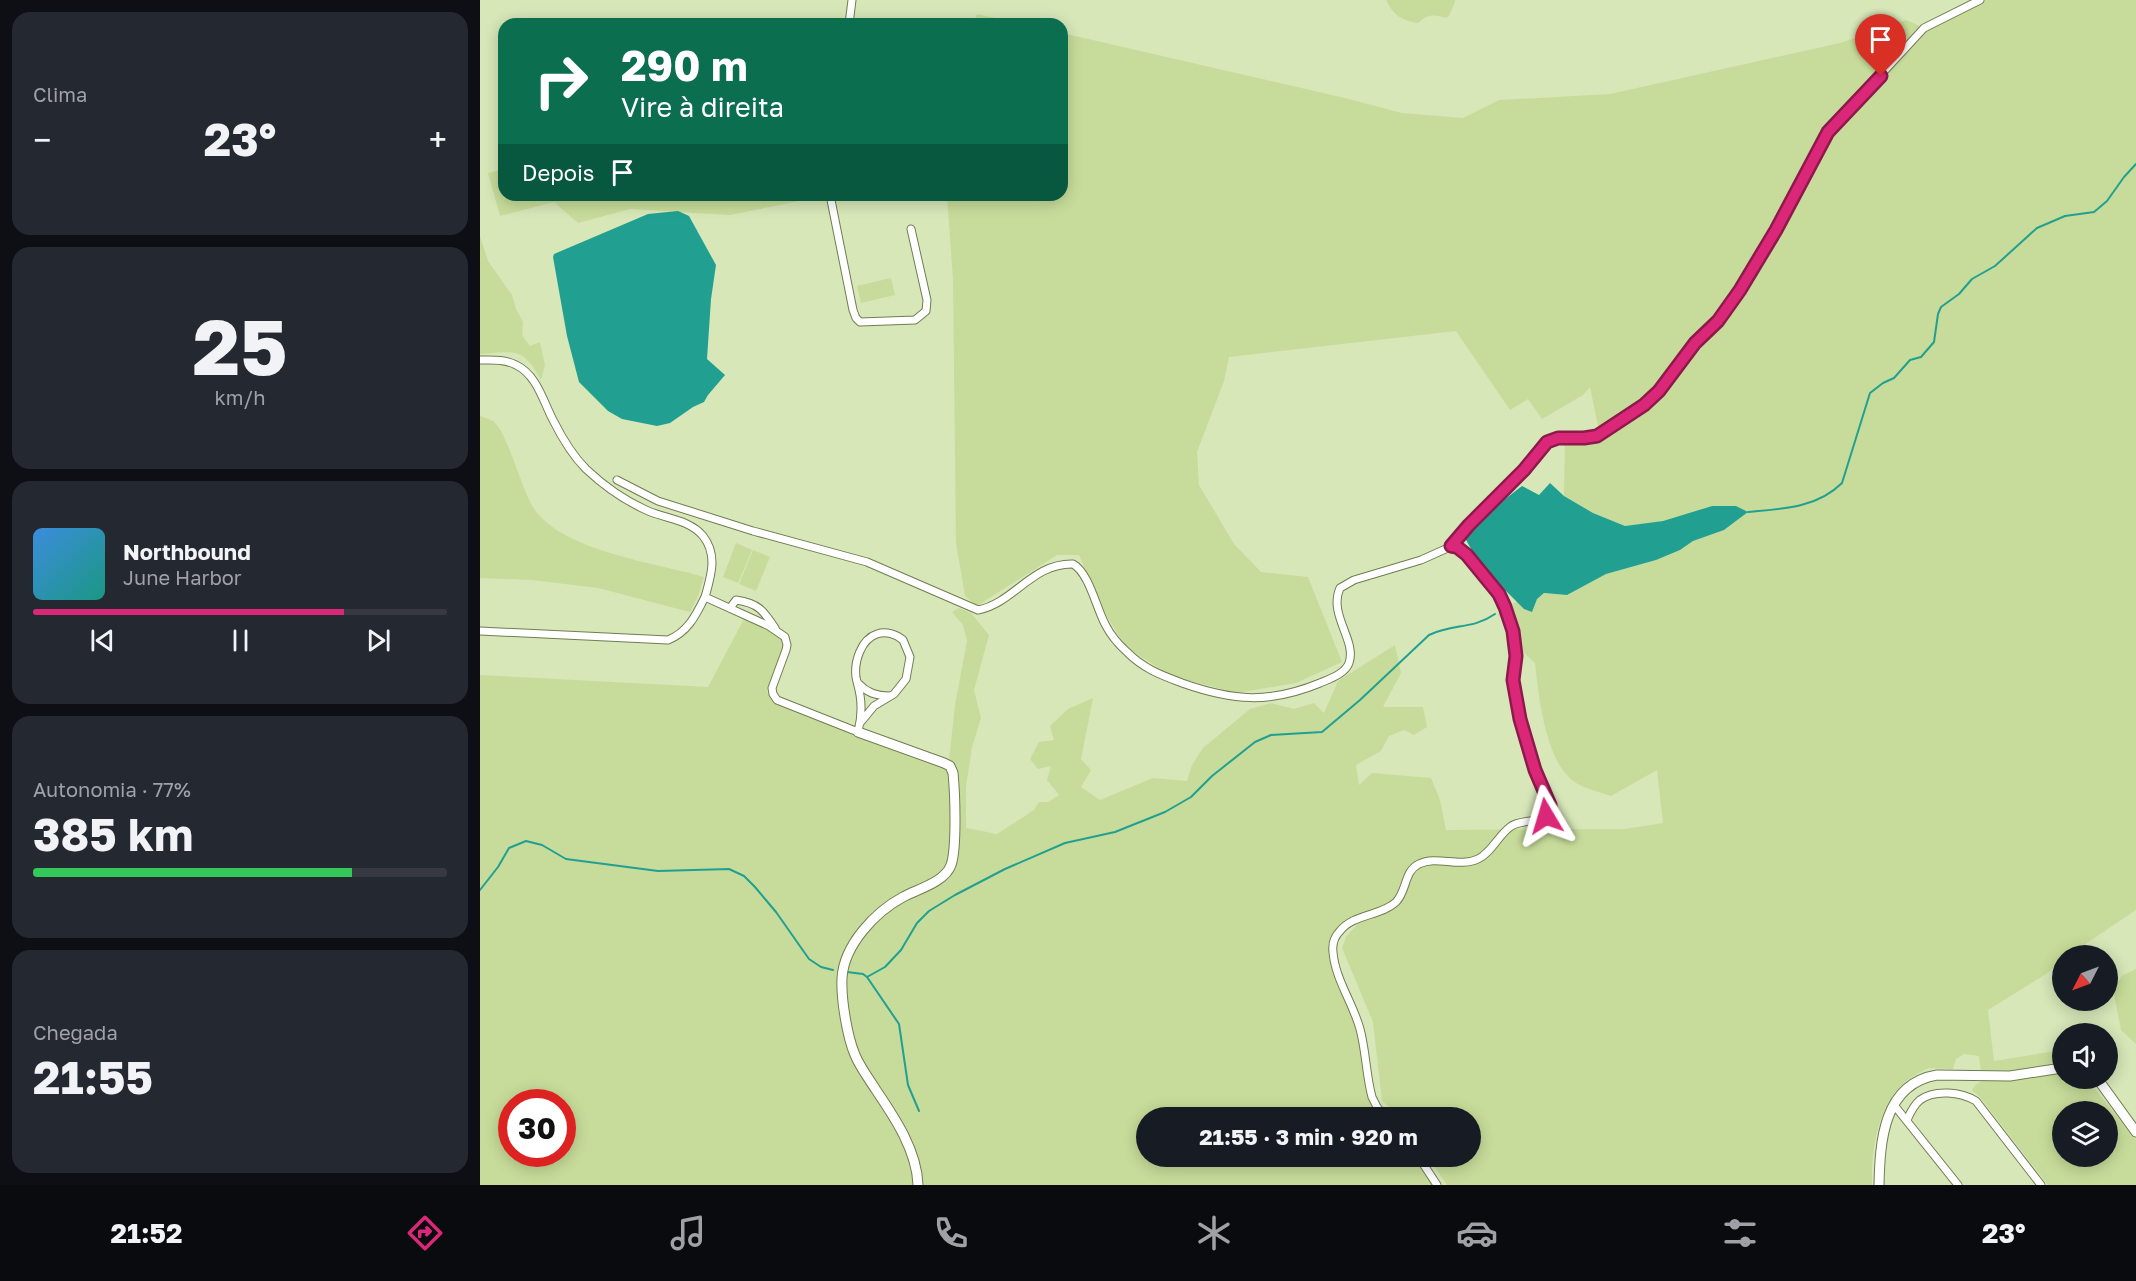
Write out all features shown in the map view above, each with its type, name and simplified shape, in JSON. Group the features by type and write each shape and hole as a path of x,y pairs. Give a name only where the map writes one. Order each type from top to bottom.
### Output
{"street":[{"path":"850,18 852,0"},
{"path":"617,480 658,501 753,531 867,562 978,610 989,607 1047,568 1055,565 1075,565 1082,573 1106,626 1115,639 1142,665 1164,678 1231,698 1279,696 1317,684 1344,671 1348,666 1350,655 1338,616 1337,596 1340,588 1353,580 1421,560 1451,546 1524,470 1547,442 1558,438 1597,436 1644,405 1659,391 1695,343 1718,321 1740,290 1776,230 1828,132 1924,28 1980,0"},
{"path":"831,201 853,310 860,322 915,320 926,311 927,300 911,229"},
{"path":"480,360 515,364 529,374 573,454 603,484 647,511 684,522 697,530 710,546 712,553 711,578 705,597 691,623 684,631 668,640 480,631"},
{"path":"1377,1107 1372,1097 1360,1029 1335,963 1332,949 1336,936 1348,923 1396,902 1403,891 1407,876 1416,866 1431,861 1477,860 1486,854 1501,833 1513,825 1542,818 1550,811 1550,805 1535,770 1520,719 1513,680 1516,656 1513,631 1505,607 1499,594 1467,555 1457,547 1451,546"},
{"path":"705,597 777,630"},
{"path":"730,609 736,600 750,602 761,609 785,637 787,645 772,686 772,691 779,701 859,727 944,763 950,766 953,773 953,854 950,868 934,881 887,906 877,915 862,931 845,963 842,978 846,1015 855,1055 907,1143 918,1185"},
{"path":"878,633 898,636 909,650 909,670 903,684 874,706 859,727 860,696 855,666 857,657 868,640 878,633"},
{"path":"857,682 866,690 889,696"},
{"path":"1880,1185 1881,1138 1894,1105 1904,1092 1927,1077 1937,1075 2010,1076 2052,1070"},
{"path":"2105,1089 2136,1132"},
{"path":"1907,1120 1921,1100 1928,1096 1947,1093 1969,1097 1983,1109 2041,1185"},
{"path":"1894,1105 1958,1185"},
{"path":"1425,1167 1437,1185"}],"green space":[{"path":"1386,0 1455,0 1455,2 1446,18 1431,16 1418,23 1398,16"},
{"path":"1980,0 2136,0 2136,910 2084,945 2052,945 2052,969 1988,1010 1994,1061 2052,1052 2052,1089 2095,1089 2105,1101 2052,1101 2052,1167 2118,1167 2118,1118 2136,1140 2136,1185 2048,1185 1972,1090 1982,1081 1979,1056 1964,1054 1956,1059 1953,1069 1926,1069 1904,1083 1894,1095 1880,1122 1876,1138 1872,1185 1447,1185 1435,1167 1481,1167 1481,1107 1389,1107 1382,1101 1373,1022 1342,948 1346,937 1364,917 1341,929 1332,949 1353,1006 1370,1090 1380,1107 1136,1107 1136,1167 1425,1167 1437,1185 480,1185 480,675 708,687 744,619 777,633 784,641 783,651 767,692 771,700 948,769 955,705 967,641 963,625 952,612 959,608 971,613 989,635 974,690 981,718 972,747 966,787 966,828 997,834 1034,810 1039,802 1048,802 1059,795 1047,780 1051,766 1038,769 1030,759 1039,742 1054,740 1050,726 1068,709 1093,698 1081,759 1091,770 1081,787 1100,800 1153,778 1187,781 1192,765 1203,748 1250,709 1271,703 1294,709 1314,703 1324,713 1338,681 1395,645 1401,673 1383,707 1423,707 1427,727 1414,735 1404,730 1389,736 1381,751 1356,765 1359,785 1372,773 1431,778 1440,800 1446,830 1625,829 1663,823 1657,770 1611,796 1576,783 1566,773 1557,761 1545,728 1535,663 1518,647 1498,614 1517,601 1524,609 1544,593 1567,595 1606,574 1656,560 1680,550 1693,541 1724,530 1748,512 1712,506 1663,521 1625,526 1593,513 1564,496 1565,437 1584,438 1608,429 1598,426 1590,387 1583,395 1542,419 1528,399 1510,410 1456,331 1229,357 1224,381 1197,452 1199,485 1234,544 1261,572 1308,577 1342,662 1296,683 1237,693 1171,676 1126,647 1104,612 1079,555 1057,555 977,606 965,596 956,543 953,280 947,201 1068,201 1068,34 1402,113 1463,118 1499,100 1610,94 1840,43 1906,20 1924,28"},
{"path":"977,14 995,18 975,18"},
{"path":"498,170 498,201 799,201 730,215 630,209 578,223 554,202 500,216 488,173"},
{"path":"480,236 488,261 512,295 523,322 522,335 530,346 540,342 545,365 541,380 523,356 510,352 480,354"},
{"path":"891,278 895,295 861,303 857,286"},
{"path":"480,416 493,421 498,427 533,507 546,522 564,535 611,553 704,577 690,612 598,588 532,580 480,578"},
{"path":"736,543 752,550 738,583 723,577"},
{"path":"753,550 770,557 756,591 739,584"},
{"path":"2136,969 2136,1044 2121,1030 2117,1011 2118,982 2122,976"}],"water":[{"path":"678,211 689,216 716,265 707,359 725,375 704,402 670,423 657,426 622,419 608,411 579,382 567,336 553,257 554,254 648,214"},
{"path":"1550,483 1564,496 1593,513 1625,526 1663,521 1712,506 1736,506 1748,512 1724,530 1693,541 1680,550 1656,560 1606,574 1567,595 1544,593 1537,599 1532,612 1524,609 1480,565 1465,538 1500,503 1522,486 1539,495"}],"waterway":[{"path":"1748,512 1798,506 1822,498 1842,483 1870,393 1894,378 1910,360 1921,357 1934,342 1941,307 1959,294 1972,279 1995,266 2037,228 2065,216 2094,212 2107,201 2136,164"},
{"path":"847,972 863,974 867,977 885,967 901,950 917,923 929,911 1005,869 1065,843 1115,832 1165,812 1191,797 1212,776 1255,742 1271,735 1322,732 1360,700 1429,635 1438,631 1471,625 1495,614"},
{"path":"480,890 509,848 526,841 542,845 566,859 658,871 729,869 744,876 755,887 776,912 809,959 821,967 833,970"},
{"path":"867,977 899,1024 908,1085 919,1111"}],"route":[{"path":"1546,816 1550,813 1550,805 1535,770 1514,692 1515,646 1505,607 1499,594 1467,555 1457,547 1451,546 1524,470 1547,442 1565,437 1597,436 1644,405 1659,391 1695,343 1718,321 1752,272 1828,132 1881,76"}]}
